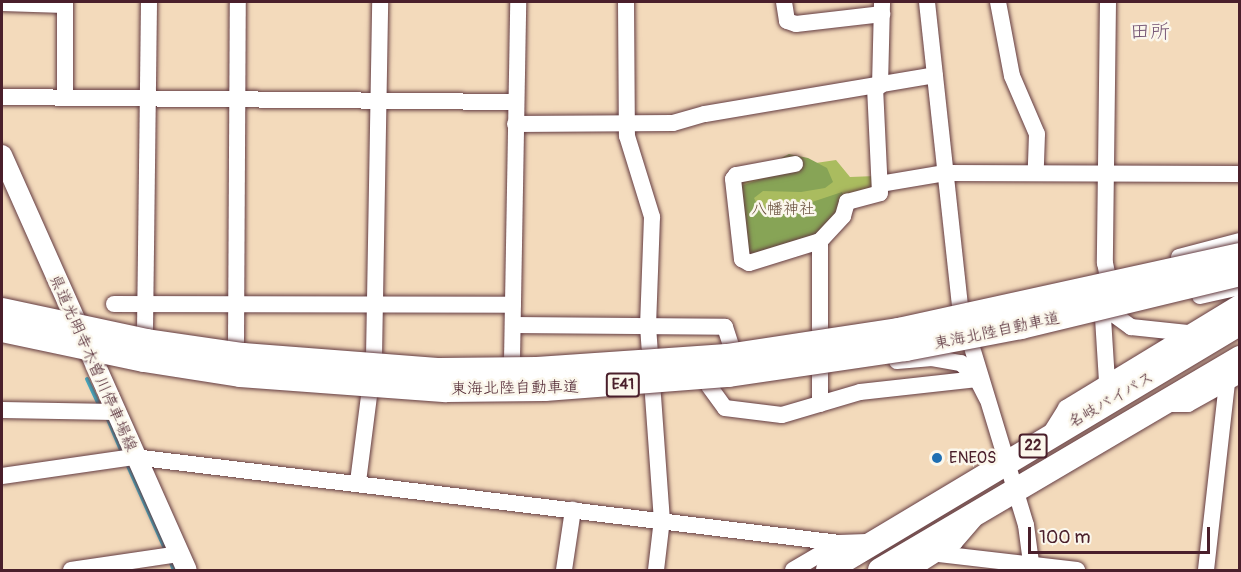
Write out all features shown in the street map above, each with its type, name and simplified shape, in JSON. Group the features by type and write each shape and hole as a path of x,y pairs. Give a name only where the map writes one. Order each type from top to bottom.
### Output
{"highway":[{"name":"東海北陸自動車道","path":"2,310 147,341 243,356 394,368 537,369 727,356 899,330 1239,255"},
{"name":"東海北陸自動車道","path":"2,330 144,360 240,375 424,389 545,389 729,375 894,351 1021,327 1239,274"},
{"name":"名岐バイパス","path":"828,570 1239,323"},
{"name":"名岐バイパス","path":"880,570 1239,358"}],"main road":[{"name":"県道光明寺木曽川停車場線","path":"2,155 134,457 183,562"}],"street":[{"path":"145,330 150,99 149,2"},
{"path":"236,345 238,2"},
{"path":"358,482 374,357 375,100 380,2"},
{"path":"512,360 518,2"},
{"path":"626,2 629,126 627,136 652,217 648,326 663,519 656,570"},
{"path":"784,2 786,21 796,24 882,8 878,87 880,193 846,202 843,216 820,241 749,262 742,259 733,179 736,175 795,164"},
{"path":"927,2 960,308 1015,489 1032,568"},
{"path":"998,2 1012,76 1037,134 1036,172"},
{"path":"1107,381 1110,317 1104,174 1108,2"},
{"path":"2,3 64,3 65,97"},
{"path":"515,124 629,126 673,123 705,114 878,87 935,75"},
{"path":"2,97 515,102"},
{"path":"880,184 945,173 1239,174"},
{"path":"820,241 820,404"},
{"path":"2,300 72,317 236,345 374,357 512,360 649,353 731,345 821,331 960,308 1107,276 1239,241"},
{"path":"970,340 1045,331 1239,287"},
{"path":"1050,435 1066,408 1239,302"},
{"path":"114,304 513,305"},
{"path":"1110,317 1131,327 1188,333"},
{"path":"513,325 725,327 731,345"},
{"path":"2,341 92,361 233,384 370,397 511,400 652,392 932,358 961,363 977,379 987,399"},
{"path":"1163,404 1188,404 1233,378"},
{"path":"1206,570 1233,378"},
{"path":"709,386 725,408 782,415 860,392 977,379"},
{"path":"2,410 115,412"},
{"path":"2,476 134,457 663,519 840,543 874,542"},
{"path":"564,570 573,510"},
{"path":"911,570 939,554 970,527 981,510"},
{"path":"793,570 840,543"},
{"path":"939,554 1032,568 1077,570"},
{"path":"70,570 183,562"}],"green space":[{"name":"八幡神社","path":"789,154 808,158 827,168 833,182 825,188 801,192 763,191 754,198 758,206 774,209 786,202 800,206 842,192 845,199 823,234 741,260 741,186 774,175 781,158"},
{"name":"八幡神社","path":"836,160 850,177 876,176 880,193 749,263 736,175"}],"waterway":[{"path":"87,379 100,407"},
{"path":"107,417 122,453"},
{"path":"128,466 166,551"},
{"path":"171,563 174,570"}],"place":[{"name":"ENEOS","path":"937,458"}],"district":[{"name":"田所","path":"1150,31"}]}
